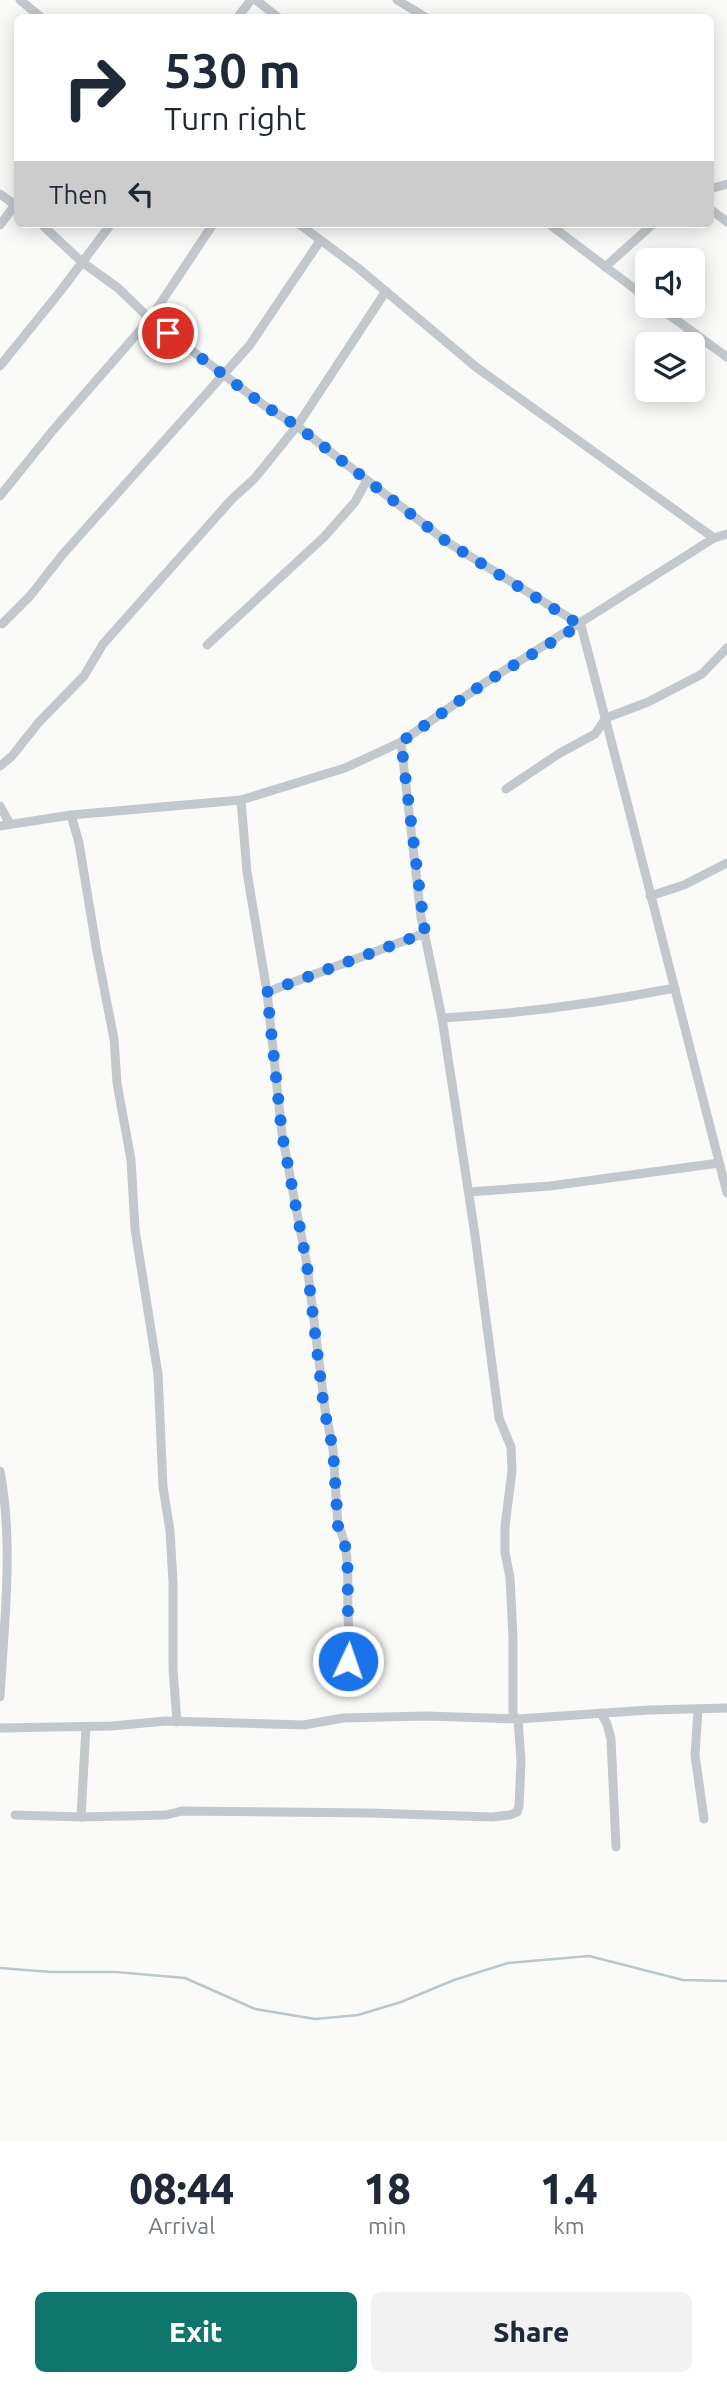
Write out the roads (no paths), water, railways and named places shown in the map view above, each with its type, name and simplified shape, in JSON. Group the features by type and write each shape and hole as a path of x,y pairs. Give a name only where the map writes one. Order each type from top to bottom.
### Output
{"street":[{"path":"20,0 37,14"},
{"path":"241,14 254,0 273,14"},
{"path":"397,0 420,14"},
{"path":"0,225 14,208"},
{"path":"45,228 150,318 265,406 297,426 447,542 580,625 727,1193"},
{"path":"0,366 108,228"},
{"path":"0,496 150,318 210,228"},
{"path":"304,228 358,268 476,366 714,538"},
{"path":"554,228 635,289"},
{"path":"605,267 649,228"},
{"path":"1,625 44,580 63,554 249,346 320,241"},
{"path":"0,766 84,676 103,644 232,499 255,478 297,426 386,291"},
{"path":"673,318 727,357"},
{"path":"206,645 324,537 355,502 367,480"},
{"path":"0,825 71,815 241,800 345,768 401,742 483,684 714,538 727,534"},
{"path":"506,789 595,734 606,718 648,702 702,674 727,648"},
{"path":"15,1815 80,1817 157,1815 182,1811 370,1813 436,1817 510,1815 517,1812 521,1761 516,1718 510,1578 505,1552 505,1526 512,1471 511,1447 499,1418 469,1192 442,1018 425,933 401,742"},
{"path":"241,800 247,872 267,992 282,1134 307,1265 324,1409 333,1449 338,1526 344,1536 351,1634 348,1661"},
{"path":"0,806 10,824"},
{"path":"71,815 79,843 114,1039 117,1083 131,1160 135,1229 158,1374 163,1487 170,1531 173,1582 173,1669 177,1722"},
{"path":"650,896 684,885 727,863"},
{"path":"267,992 425,933"},
{"path":"442,1018 511,1015 599,1003 675,988"},
{"path":"469,1192 575,1183 719,1163"},
{"path":"0,1471 5,1499 6,1575 0,1697"},
{"path":"0,1728 86,1727 166,1721 304,1725 343,1718 516,1718 727,1708"},
{"path":"698,1710 695,1755 704,1819"},
{"path":"601,1713 611,1739 616,1847"},
{"path":"80,1817 86,1727"}],"waterway":[{"path":"0,1968 51,1972 116,1972 185,1978 255,2009 315,2019 358,2015 508,1963 589,1956 683,1980 727,1981"}]}
